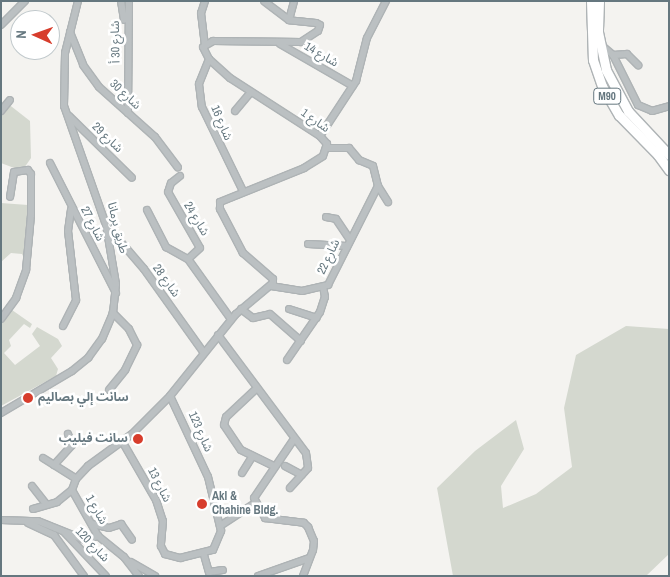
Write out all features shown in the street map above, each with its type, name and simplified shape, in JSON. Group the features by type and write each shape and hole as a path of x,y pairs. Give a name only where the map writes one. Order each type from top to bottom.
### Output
{"highway":[{"name":"M90","path":"591,1 593,60 602,86 619,115 658,155 669,170"},
{"name":"M90","path":"600,1 600,44 606,70 617,94 669,155"}],"street":[{"path":"1,25 25,1"},
{"name":"طريق برمانا","path":"1,412 72,371 88,358 102,339 113,313 116,294 114,259 106,225 66,113 63,84 69,31 78,1"},
{"path":"120,1 127,36"},
{"name":"شارع 30 أ","path":"128,114 127,36 129,1"},
{"path":"205,44 213,41 279,43 308,40 320,27 316,23 289,20 264,1"},
{"path":"289,20 294,1"},
{"path":"320,136 358,77 367,38 386,1"},
{"path":"202,3 204,52 209,59"},
{"name":"شارع 30","path":"69,31 90,75 128,114 155,137 178,167"},
{"name":"شارع 14","path":"279,43 353,86"},
{"path":"600,44 613,55 638,105 652,111 669,106"},
{"path":"613,55 627,54 638,65"},
{"name":"شارع 1","path":"1,520 38,521 85,540 98,536 72,490 76,479 88,466 122,441 170,396 231,319 271,286 273,279 243,253 220,209 220,202 243,191 289,176 323,156 328,148 320,136 250,93 209,59"},
{"name":"شارع 16","path":"209,59 199,84 202,107 243,191"},
{"path":"235,111 250,93"},
{"path":"1,111 10,100"},
{"name":"شارع 29","path":"66,113 132,178"},
{"path":"328,148 349,148 359,160 374,168 378,186 388,202"},
{"name":"شارع 27","path":"50,163 71,209 116,294"},
{"path":"1,320 16,298 26,270 31,215 31,174 28,170 14,172 10,197"},
{"name":"شارع 24","path":"180,176 171,184 168,192 200,248 188,259"},
{"name":"شارع 22","path":"271,286 294,291 323,287 335,276 348,243 378,186"},
{"path":"63,326 76,300 68,232 71,209"},
{"path":"147,210 166,247 188,259 231,319"},
{"path":"308,244 348,243 336,219 326,217"},
{"name":"شارع 28","path":"106,225 144,270 204,353"},
{"path":"287,360 318,318 324,302 323,287"},
{"path":"241,309 253,318 270,314 301,341"},
{"path":"289,310 318,318"},
{"path":"109,390 134,357 137,345 129,329 113,313"},
{"path":"218,336 308,458 308,468 290,488"},
{"path":"257,388 224,420 232,439 252,457 274,466"},
{"name":"شارع 123","path":"170,396 208,478 220,526"},
{"path":"54,465 72,445 68,434"},
{"path":"294,439 257,491 255,503 265,518 304,523 308,527 314,541 303,576"},
{"name":"شارع 13","path":"122,441 156,500 163,521 161,546 165,554 173,559 204,555"},
{"path":"242,473 252,457"},
{"path":"43,458 76,479"},
{"path":"285,466 302,475"},
{"path":"32,486 47,505"},
{"path":"33,509 47,505 72,490"},
{"path":"223,570 209,572 204,555 218,543 220,526 255,503"},
{"path":"22,521 54,535 84,576"},
{"path":"92,524 109,528 121,524 132,540"},
{"name":"شارع 120","path":"62,531 106,576"},
{"path":"98,536 124,557 155,576"},
{"path":"124,557 139,576"},
{"path":"258,576 309,558"}],"shaded area":[{"path":"7,103 30,121 31,158 22,171 1,163 1,109"},
{"path":"1,203 28,205 24,258 22,254 11,253 1,262"},
{"path":"12,310 32,324 30,328 24,324 9,340 11,346 4,353 15,365 40,346 32,334 37,327 58,339 62,346 51,358 58,369 56,376 1,406 1,325"},
{"path":"626,326 669,329 669,554 646,576 453,576 437,488 475,451 516,420 524,449 501,486 503,508 536,494 572,467 564,408 576,355"}],"place":[{"name":"سانت إلي بصاليم","path":"28,398"},
{"name":"سانت فيليب","path":"138,439"},
{"name":"Akl & Chahine Bldg.","path":"202,504"}]}
